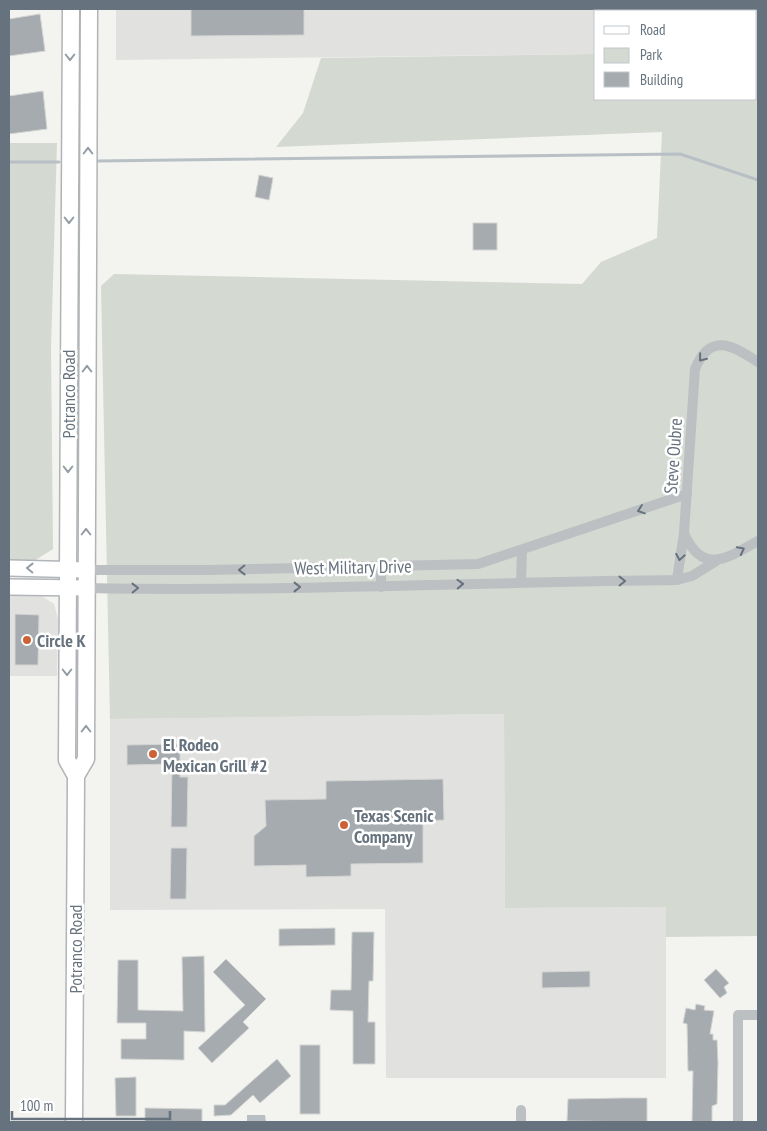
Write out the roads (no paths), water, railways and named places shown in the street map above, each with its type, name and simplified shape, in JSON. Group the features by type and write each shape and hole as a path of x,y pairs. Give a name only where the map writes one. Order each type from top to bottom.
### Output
{"main road":[{"name":"Potranco Road","path":"71,9 67,760 76,776 74,1122"},
{"name":"Potranco Road","path":"76,776 86,759 89,9"},
{"name":"West Military Drive","path":"9,568 86,570"},
{"name":"West Military Drive","path":"9,588 86,588"}],"street":[{"name":"Steve Oubre","path":"676,580 684,534 695,370 699,360 717,344 727,344 758,362"},
{"name":"West Military Drive","path":"86,570 207,570 478,564 522,551 687,494"},
{"path":"684,534 696,550 706,559 716,561 758,541"},
{"path":"521,582 522,551"},
{"name":"West Military Drive","path":"86,588 381,587 521,582 676,580 692,576 716,561"},
{"path":"381,567 381,587"},
{"path":"738,1122 738,1015 758,1015"},
{"path":"521,1110 521,1122"}],"waterway":[{"path":"97,161 680,154 758,180"},
{"path":"9,162 59,162"}],"place":[{"name":"Circle K","path":"27,640"},
{"name":"El Rodeo Mexican Grill #2","path":"153,754"},
{"name":"Texas Scenic Company","path":"344,825"}]}
